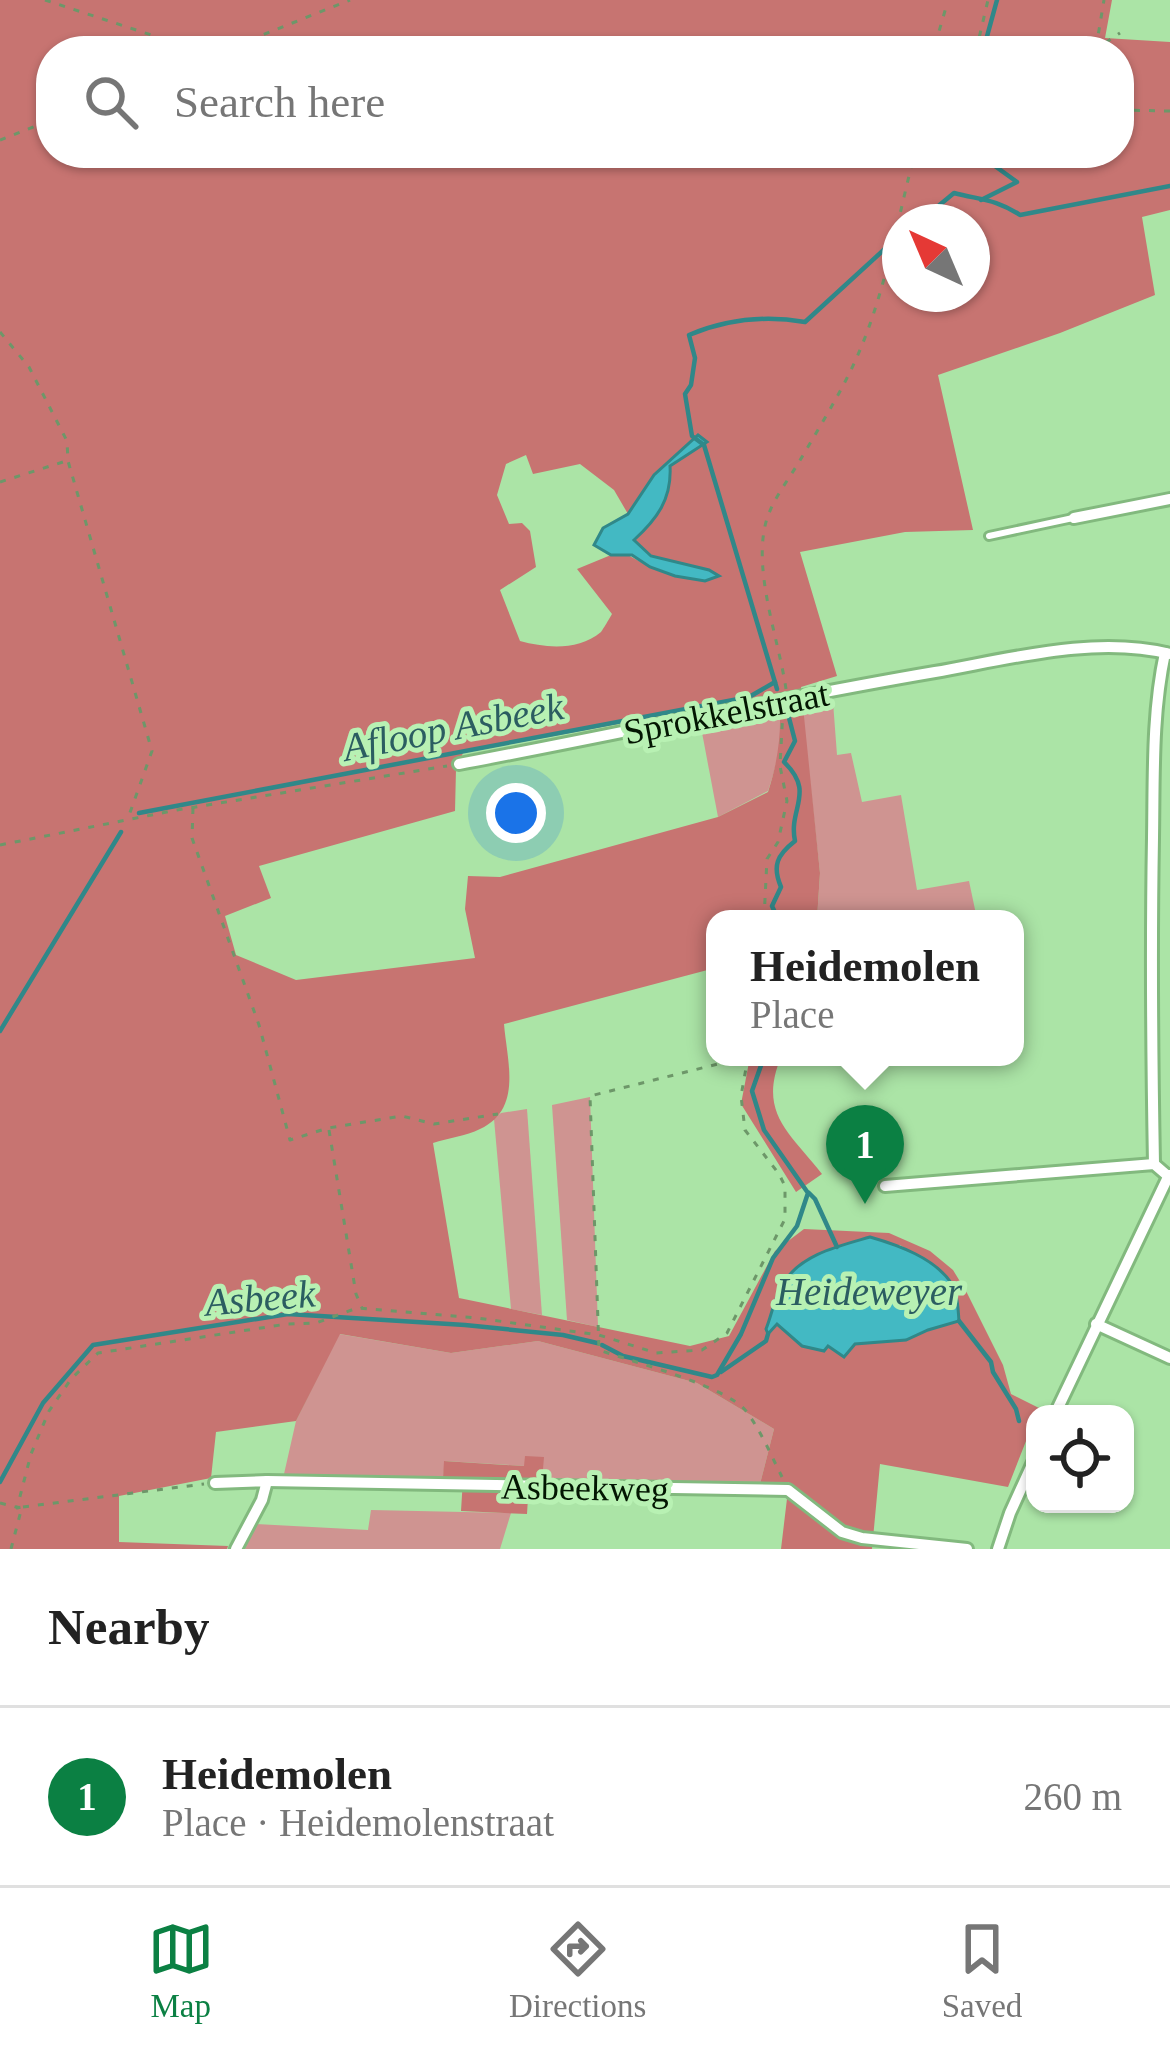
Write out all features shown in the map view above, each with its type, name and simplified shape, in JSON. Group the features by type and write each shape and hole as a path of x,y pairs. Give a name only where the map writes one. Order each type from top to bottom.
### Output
{"street":[{"path":"1074,518 1170,499"},
{"name":"Sprokkelstraat","path":"459,764 1021,657 1105,646 1168,653"},
{"path":"1154,1164 1150,942 1154,737 1157,687 1168,653"},
{"path":"884,1186 1154,1164 1169,1174 1059,1405"},
{"path":"1096,1324 1170,1358"},
{"path":"998,1549 1026,1478"},
{"path":"236,1549 267,1481"},
{"name":"Asbeekweg","path":"215,1483 788,1490"},
{"path":"788,1490 842,1532 967,1549"}],"lane":[{"path":"989,536 1074,518"}],"path":[{"path":"45,0 154,36"},
{"path":"260,36 350,0"},
{"path":"980,36 988,0"},
{"path":"1097,36 1105,0"},
{"path":"939,36 947,4"},
{"path":"1115,36 1120,33"},
{"path":"1134,110 1170,111"},
{"path":"0,140 36,126"},
{"path":"764,910 767,859 778,842 787,801 780,766 786,699 763,560 765,526 872,320 911,168"},
{"path":"0,332 28,367 67,441 68,461 152,751 127,821"},
{"path":"0,482 68,461"},
{"path":"0,845 459,764"},
{"path":"194,808 192,838 259,1025 290,1140 328,1128 402,1116 434,1124 498,1114"},
{"path":"711,1066 590,1096 599,1350 691,1380 743,1406 788,1490"},
{"path":"11,1549 31,1454 49,1411 71,1379 98,1353 316,1322 359,1308 599,1335 656,1353 701,1350 727,1333 785,1219 785,1186 745,1130 741,1096 746,1066"},
{"path":"328,1128 359,1308"},
{"path":"0,1504 20,1508 215,1483"}],"shaded area":[{"path":"0,0 1112,0 1105,36 36,36 36,168 1134,168 1134,40 1170,42 1170,210 1142,217 1155,295 938,375 973,530 905,532 800,552 837,676 801,687 820,873 818,910 706,910 706,970 504,1024 509,1083 502,1109 480,1129 433,1143 459,1298 690,1346 729,1336 775,1251 804,1229 889,1233 930,1251 953,1270 967,1293 1003,1365 1011,1394 1033,1405 1026,1405 1026,1441 1008,1487 880,1464 872,1549 781,1549 789,1482 760,1484 774,1429 697,1383 538,1341 451,1353 340,1334 296,1421 216,1432 211,1478 119,1496 119,1542 228,1546 0,1549","holes":["526,455 533,474 580,464 614,490 628,514 654,475 633,540 651,556 709,570 650,567 624,553 611,555 577,569 612,614 601,632 562,646 520,641 500,590 536,567 530,531 522,523 509,524 497,495 506,464","779,694 779,743 768,792 718,817 500,877 468,876 465,909 475,958 296,980 236,955 225,916 271,898 259,866 455,811 456,769 463,753","900,1245 943,1274 954,1292 959,1321 906,1340 802,1346 777,1324 766,1328 782,1284"]},
{"path":"833,702 837,755 851,753 862,802 901,795 917,890 969,881 975,910 818,910 820,873 802,708"},
{"path":"781,709 779,751 768,791 718,817 700,722"},
{"path":"748,1066 778,1066 773,1093 780,1121 822,1174 796,1192 741,1104"},
{"path":"590,1097 598,1327 567,1320 552,1105"},
{"path":"527,1109 542,1315 511,1309 494,1119 501,1113"},
{"path":"339,1334 451,1353 538,1341 697,1383 774,1429 760,1484 542,1481 525,1457 525,1466 445,1461 443,1478 284,1474 296,1421"},
{"path":"525,1456 544,1457 542,1481 529,1481 527,1514 461,1511 463,1479 443,1478 444,1461 524,1466"},
{"path":"371,1510 511,1513 500,1549 245,1549 256,1524 368,1530"}],"water":[{"path":"698,435 707,442 670,466 661,508 634,540 651,556 719,576 705,581 675,576 632,555 611,555 594,545 603,528 628,514 654,475"},
{"name":"Heideweyer","path":"870,1237 915,1254 945,1275 955,1292 959,1321 906,1340 855,1344 844,1357 828,1346 824,1351 802,1346 777,1324 768,1334 776,1299 792,1272 822,1252"}],"waterway":[{"path":"987,36 997,0"},
{"path":"981,200 1017,182 998,168"},
{"name":"Asbeek","path":"941,204 954,193 996,203 1020,215 1170,186"},
{"name":"Asbeek","path":"777,689 704,445 692,436 685,394 695,358 689,335 746,320 805,322 882,251"},
{"name":"Afloop Asbeek","path":"139,813 749,697 775,682"},
{"name":"Asbeek","path":"774,910 781,887 777,867 780,856 795,841 800,792 784,762 795,741 787,710"},
{"name":"Afloop Asbeek","path":"0,1031 121,832"},
{"name":"Asbeek","path":"602,1345 623,1356 712,1377 741,1334 773,1258 797,1226 808,1193 764,1130 752,1091 761,1066"},
{"path":"809,1193 837,1247"},
{"name":"Asbeek","path":"0,1482 43,1403 93,1345 288,1314 465,1325 597,1343"},
{"path":"959,1321 991,1362 1019,1421"},
{"name":"Asbeek","path":"721,1372 766,1341 768,1334"}],"place":[{"name":"Heidemolen","path":"865,1204"}]}
